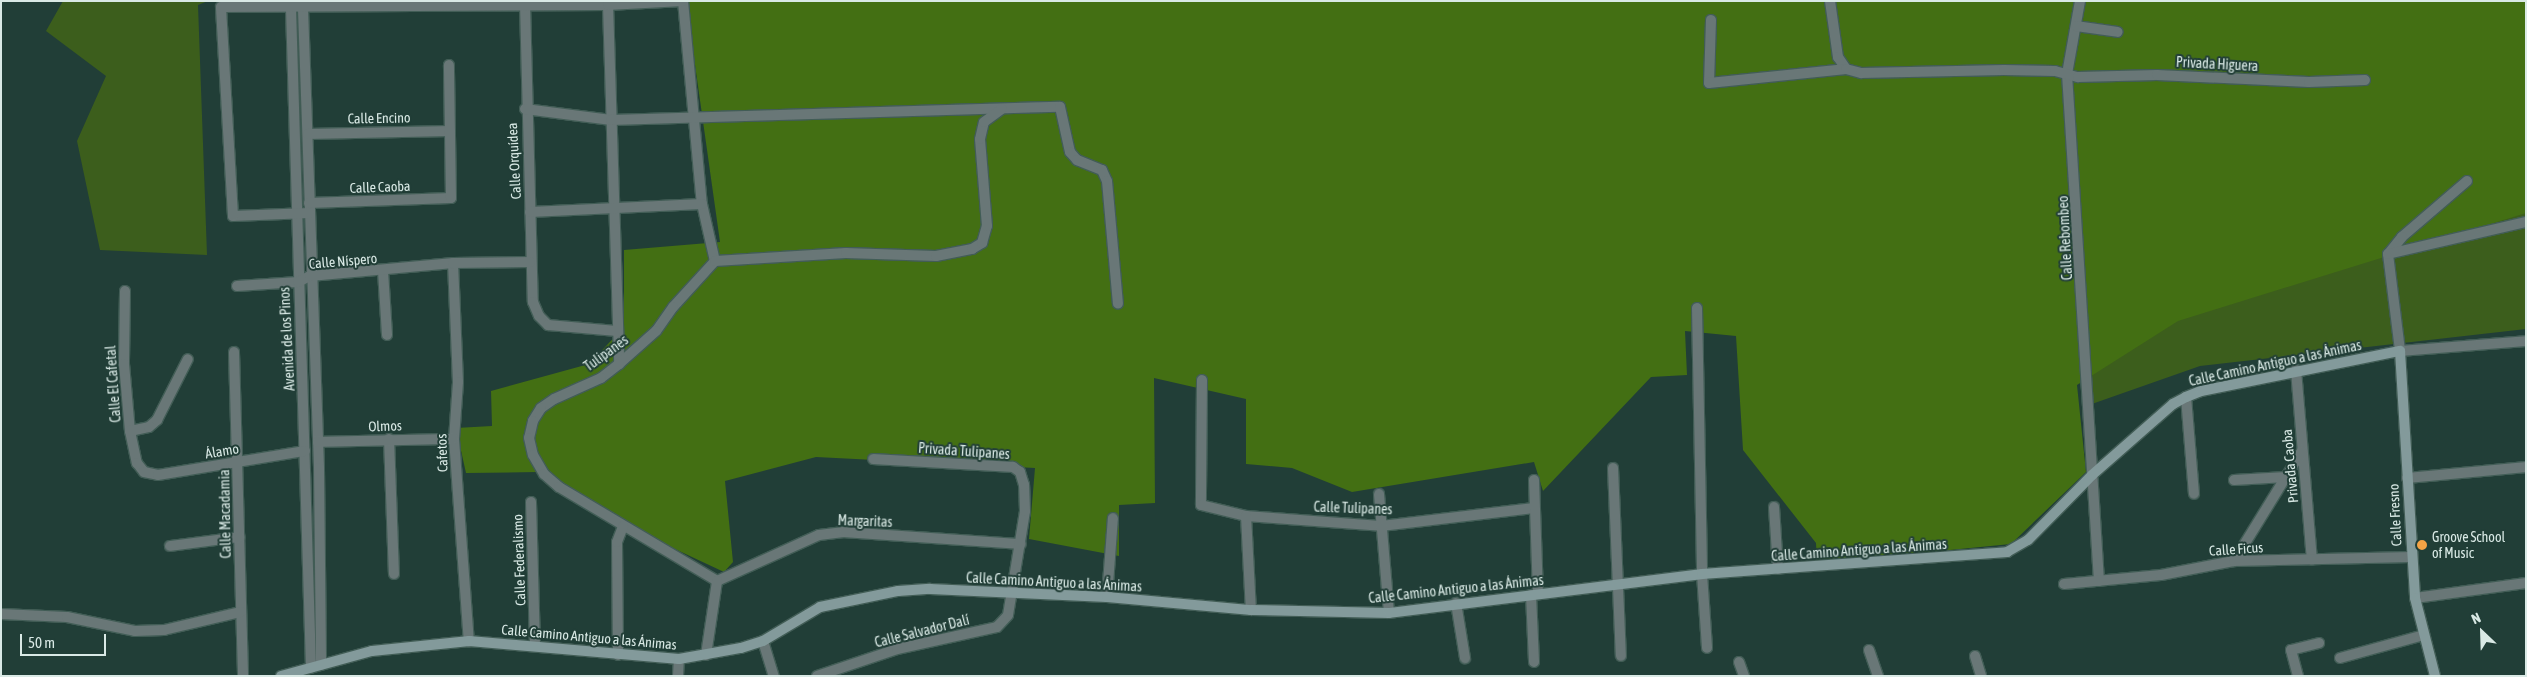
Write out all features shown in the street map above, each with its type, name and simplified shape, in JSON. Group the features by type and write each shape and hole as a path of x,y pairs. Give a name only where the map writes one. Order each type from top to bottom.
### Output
{"street":[{"path":"291,9 374,4 608,5 683,1 702,204 715,262 846,253 936,256 972,249 982,242 987,226 980,139 984,122 1002,109"},
{"path":"1830,1 1838,57 1846,69"},
{"name":"Calle Rebombeo","path":"2080,1 2067,74 2098,581"},
{"name":"Calle Orquídea","path":"524,4 525,109 533,302 539,316 548,325 617,331"},
{"path":"608,5 619,364"},
{"name":"Calle Caoba","path":"291,9 221,7 233,216 297,213 309,208 451,198 450,131"},
{"name":"Avenida de los Pinos","path":"303,8 308,134 310,276 319,468 316,667"},
{"name":"Avenida de los Pinos","path":"291,9 298,282 316,667"},
{"name":"Privada Higuera","path":"1711,20 1709,83 1846,69 1861,73 2004,70 2067,74 2309,82 2365,80"},
{"path":"2076,26 2118,32"},
{"path":"448,65 450,131"},
{"path":"525,109 611,120 1060,107 1070,152 1077,160 1102,170 1107,181 1118,304"},
{"name":"Calle Encino","path":"308,134 450,131"},
{"path":"2400,351 2388,254 2402,237 2467,181"},
{"path":"530,212 702,204"},
{"path":"2388,254 2526,222"},
{"name":"Calle Níspero","path":"237,286 298,282 310,276 383,272 453,264 530,262"},
{"name":"Tulipanes","path":"715,262 673,307 656,331 619,364 600,378 554,399 541,408 533,421 529,438 533,456 544,474 559,488 717,581"},
{"name":"Cafetos","path":"453,264 458,382 454,439 469,641"},
{"path":"383,272 387,335"},
{"name":"Calle El Cafetal","path":"125,291 124,355 130,431 137,463 144,472"},
{"path":"1697,308 1702,574 1707,648"},
{"name":"Calle Camino Antiguo a las Ánimas","path":"281,676 372,651 469,641 679,659 706,656 763,641 797,618 845,599 930,589 1107,597 1251,610 1389,613 1456,603 1618,586 1702,574 2008,552 2028,540 2092,475 2173,404 2186,397 2296,370 2400,351 2526,341"},
{"name":"Calle Fresno","path":"2400,351 2410,557 2415,598 2435,676"},
{"name":"Calle Macadamia","path":"234,352 243,676"},
{"path":"130,431 149,427 156,420 188,359"},
{"name":"Privada Caoba","path":"2296,370 2312,559"},
{"path":"302,376 315,375"},
{"name":"Calle Tulipanes","path":"1202,380 1201,505 1246,516 1381,526 1534,508"},
{"path":"2186,397 2194,494"},
{"path":"389,439 394,574"},
{"name":"Olmos","path":"318,442 454,439"},
{"name":"Álamo","path":"144,472 158,475 305,451"},
{"path":"2234,561 2302,451"},
{"name":"Privada Tulipanes","path":"873,459 1013,467 1024,484 1021,544 1012,593"},
{"path":"2407,478 2526,467"},
{"path":"306,468 319,468"},
{"path":"1612,468 1621,656"},
{"path":"2234,480 2286,477"},
{"path":"1534,480 1534,662"},
{"path":"1379,494 1389,613"},
{"name":"Calle Federalismo","path":"531,502 535,646"},
{"path":"1774,507 1778,569"},
{"path":"1246,516 1251,610"},
{"path":"1107,597 1113,518"},
{"path":"618,655 617,542 623,526"},
{"name":"Margaritas","path":"717,581 819,535 844,532 1021,544"},
{"path":"170,546 239,537"},
{"name":"Calle Ficus","path":"2064,584 2161,575 2234,561 2410,557"},
{"path":"706,656 717,581"},
{"path":"2415,598 2526,583"},
{"name":"Calle Salvador Dalí","path":"817,676 898,649 997,627 1008,615 1012,593"},
{"path":"1456,603 1465,658"},
{"path":"1,614 67,617 135,631 164,630 241,612"},
{"path":"2340,658 2424,635"},
{"path":"763,641 774,676"},
{"path":"2298,676 2291,650 2319,643"},
{"path":"1869,650 1878,676"},
{"path":"1975,656 1981,676"},
{"path":"678,676 679,659"},
{"path":"1738,662 1744,676"}],"green space":[{"path":"63,1 208,1 198,5 207,255 100,250 77,141 106,76 46,31"},
{"path":"686,1 2526,1 2526,213 2178,321 2077,385 2086,472 2011,544 1817,563 1816,543 1743,450 1736,336 1685,331 1687,375 1651,377 1543,491 1534,462 1352,492 1292,468 1246,464 1246,399 1154,378 1155,503 1119,505 1119,556 1029,539 1035,468 816,457 725,481 733,562 724,572 630,528 538,472 466,473 456,428 492,426 491,391 589,364 624,327 624,250 720,242"},
{"path":"2526,1 2526,329 2200,366 2089,405 2076,84"}],"place":[{"name":"Groove School of Music","path":"2422,545"}]}
